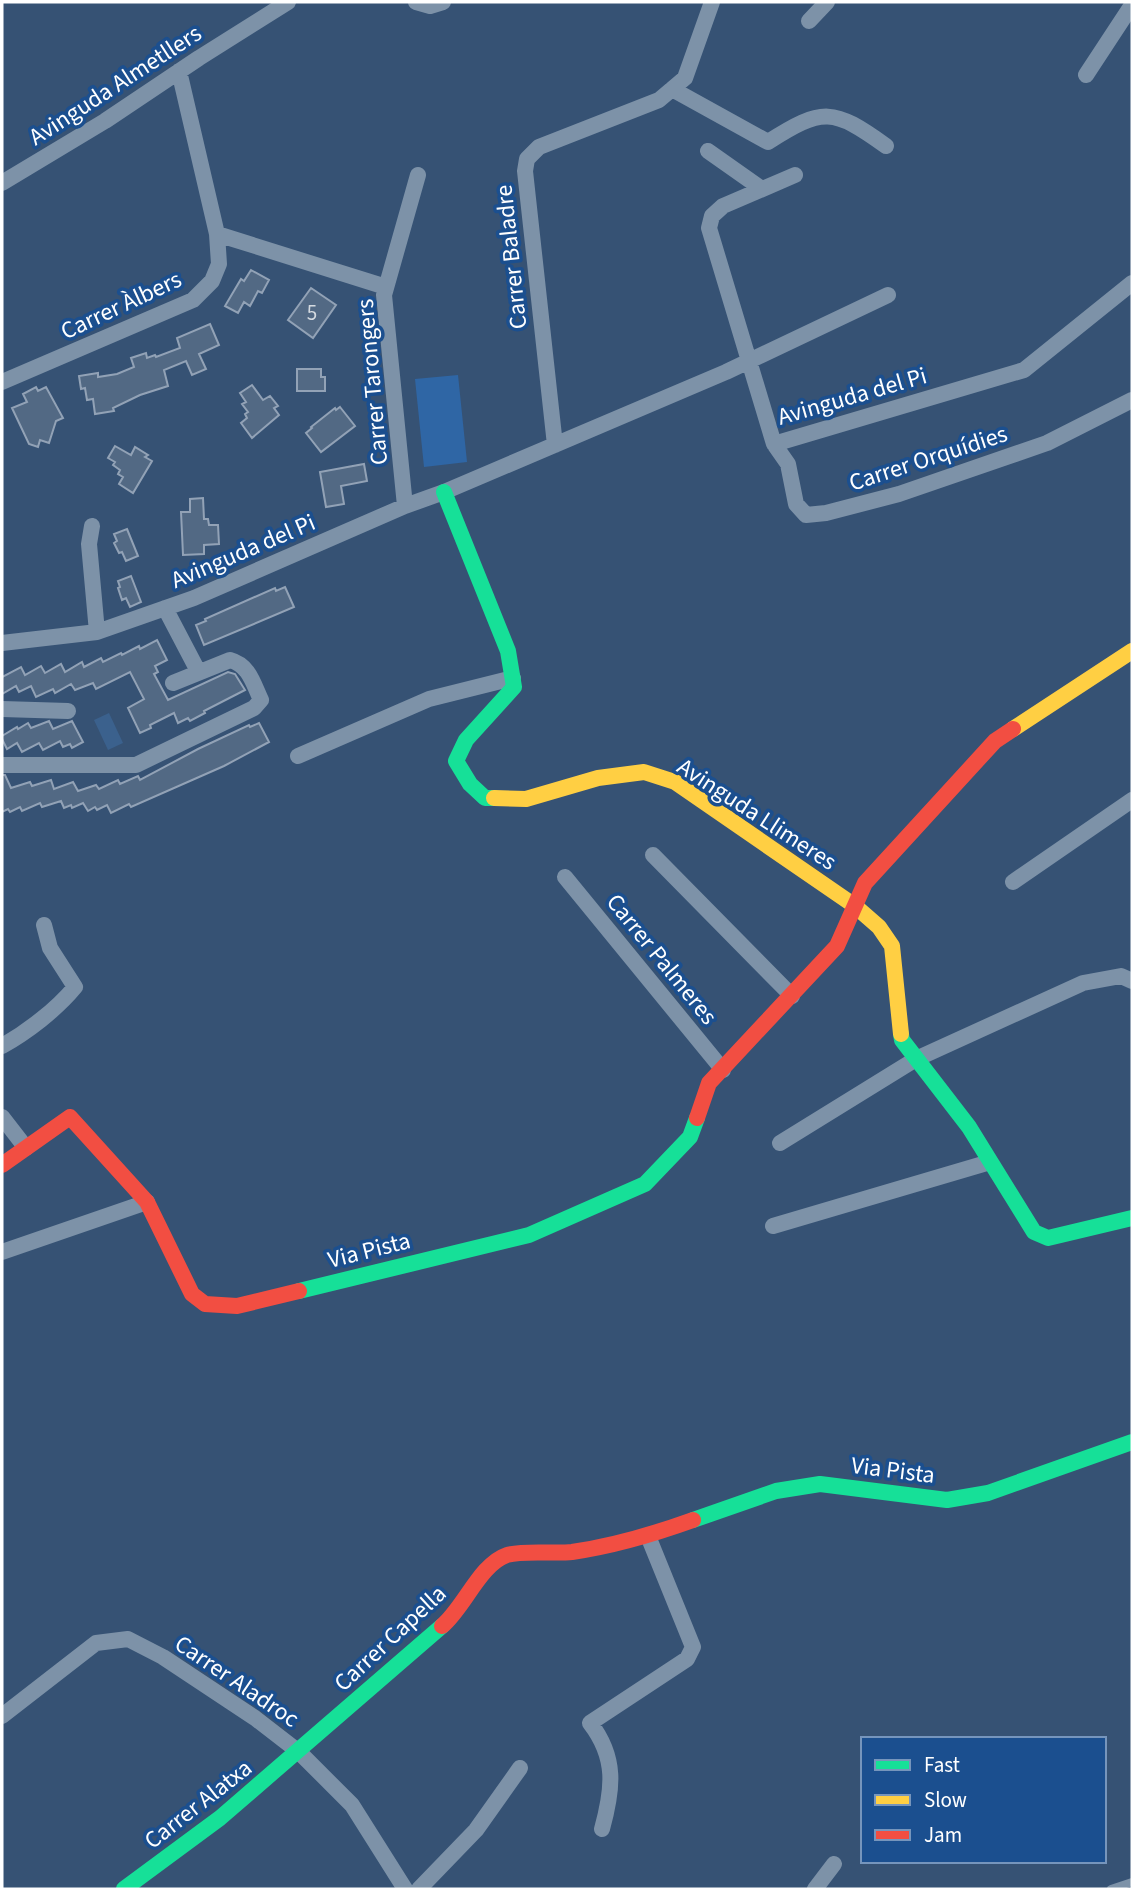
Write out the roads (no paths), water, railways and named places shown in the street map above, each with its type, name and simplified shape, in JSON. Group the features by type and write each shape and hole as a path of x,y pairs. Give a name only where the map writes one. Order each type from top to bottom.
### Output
{"street":[{"name":"Avinguda Almetllers","path":"2,183 105,121 270,6 288,2"},
{"path":"416,2 430,6 443,2"},
{"path":"712,2 679,83 768,142 803,120 819,116 849,122 886,146"},
{"path":"809,22 827,2"},
{"path":"1086,75 1132,5"},
{"name":"Carrer Àlbers","path":"2,382 193,300 212,281 219,264 217,234 179,71"},
{"name":"Carrer Baladre","path":"555,445 525,171 527,159 539,147 659,100 679,83"},
{"path":"708,151 762,189"},
{"name":"Carrer Tarongers","path":"405,506 384,295 418,175"},
{"name":"Avinguda del Pi","path":"795,175 723,206 712,216 709,228 775,443 1024,370 1132,283"},
{"path":"217,234 386,287"},
{"path":"405,506 444,492 748,362 888,295"},
{"name":"Carrer Orquídies","path":"775,443 788,464 796,504 806,515 826,513 899,494 1047,443 1132,400"},
{"path":"298,757 429,699 513,678 508,651 444,492"},
{"name":"Avinguda del Pi","path":"2,643 97,632 205,594 405,506"},
{"path":"92,526 89,544 97,632"},
{"path":"165,608 198,671"},
{"path":"723,1070 837,947 865,883 995,741 1132,651"},
{"path":"2,765 136,765 254,708 261,700 247,669 230,660 173,682"},
{"name":"Avinguda Llimeres","path":"513,678 514,687 466,740 456,761 470,785 485,798 526,799 598,778 644,772 675,782 855,906 879,927 892,946 902,1040 969,1128 1034,1232 1048,1238 1132,1218"},
{"path":"2,709 68,711"},
{"path":"1013,882 1132,800"},
{"path":"653,855 792,996"},
{"name":"Carrer Palmeres","path":"565,877 723,1070"},
{"path":"2,1046 49,1012 75,987 50,948 44,925"},
{"path":"780,1143 916,1059 1083,983 1121,976 1131,980"},
{"name":"Via Pista","path":"26,1148 70,1117 147,1202 192,1294 205,1304 237,1306 529,1235 645,1184 690,1137 709,1083 723,1070"},
{"path":"2,1116 26,1148 2,1164"},
{"path":"774,1226 990,1162"},
{"path":"2,1252 147,1202"},
{"name":"Via Pista","path":"648,1536 776,1491 820,1484 947,1500 988,1493 1132,1442"},
{"path":"603,1829 611,1791 611,1763 600,1736 590,1723 687,1659 693,1647 648,1536"},
{"name":"Carrer Capella","path":"299,1752 452,1618 487,1569 507,1555 571,1552 648,1536"},
{"name":"Carrer Aladroc","path":"2,1716 96,1643 128,1639 163,1657 221,1695 299,1752 352,1805 405,1889"},
{"name":"Carrer Alatxa","path":"124,1889 220,1818 299,1752"},
{"path":"419,1889 476,1830 520,1768"},
{"path":"815,1889 834,1864"}],"lane":[{"path":"1111,1889 1132,1882"}]}
